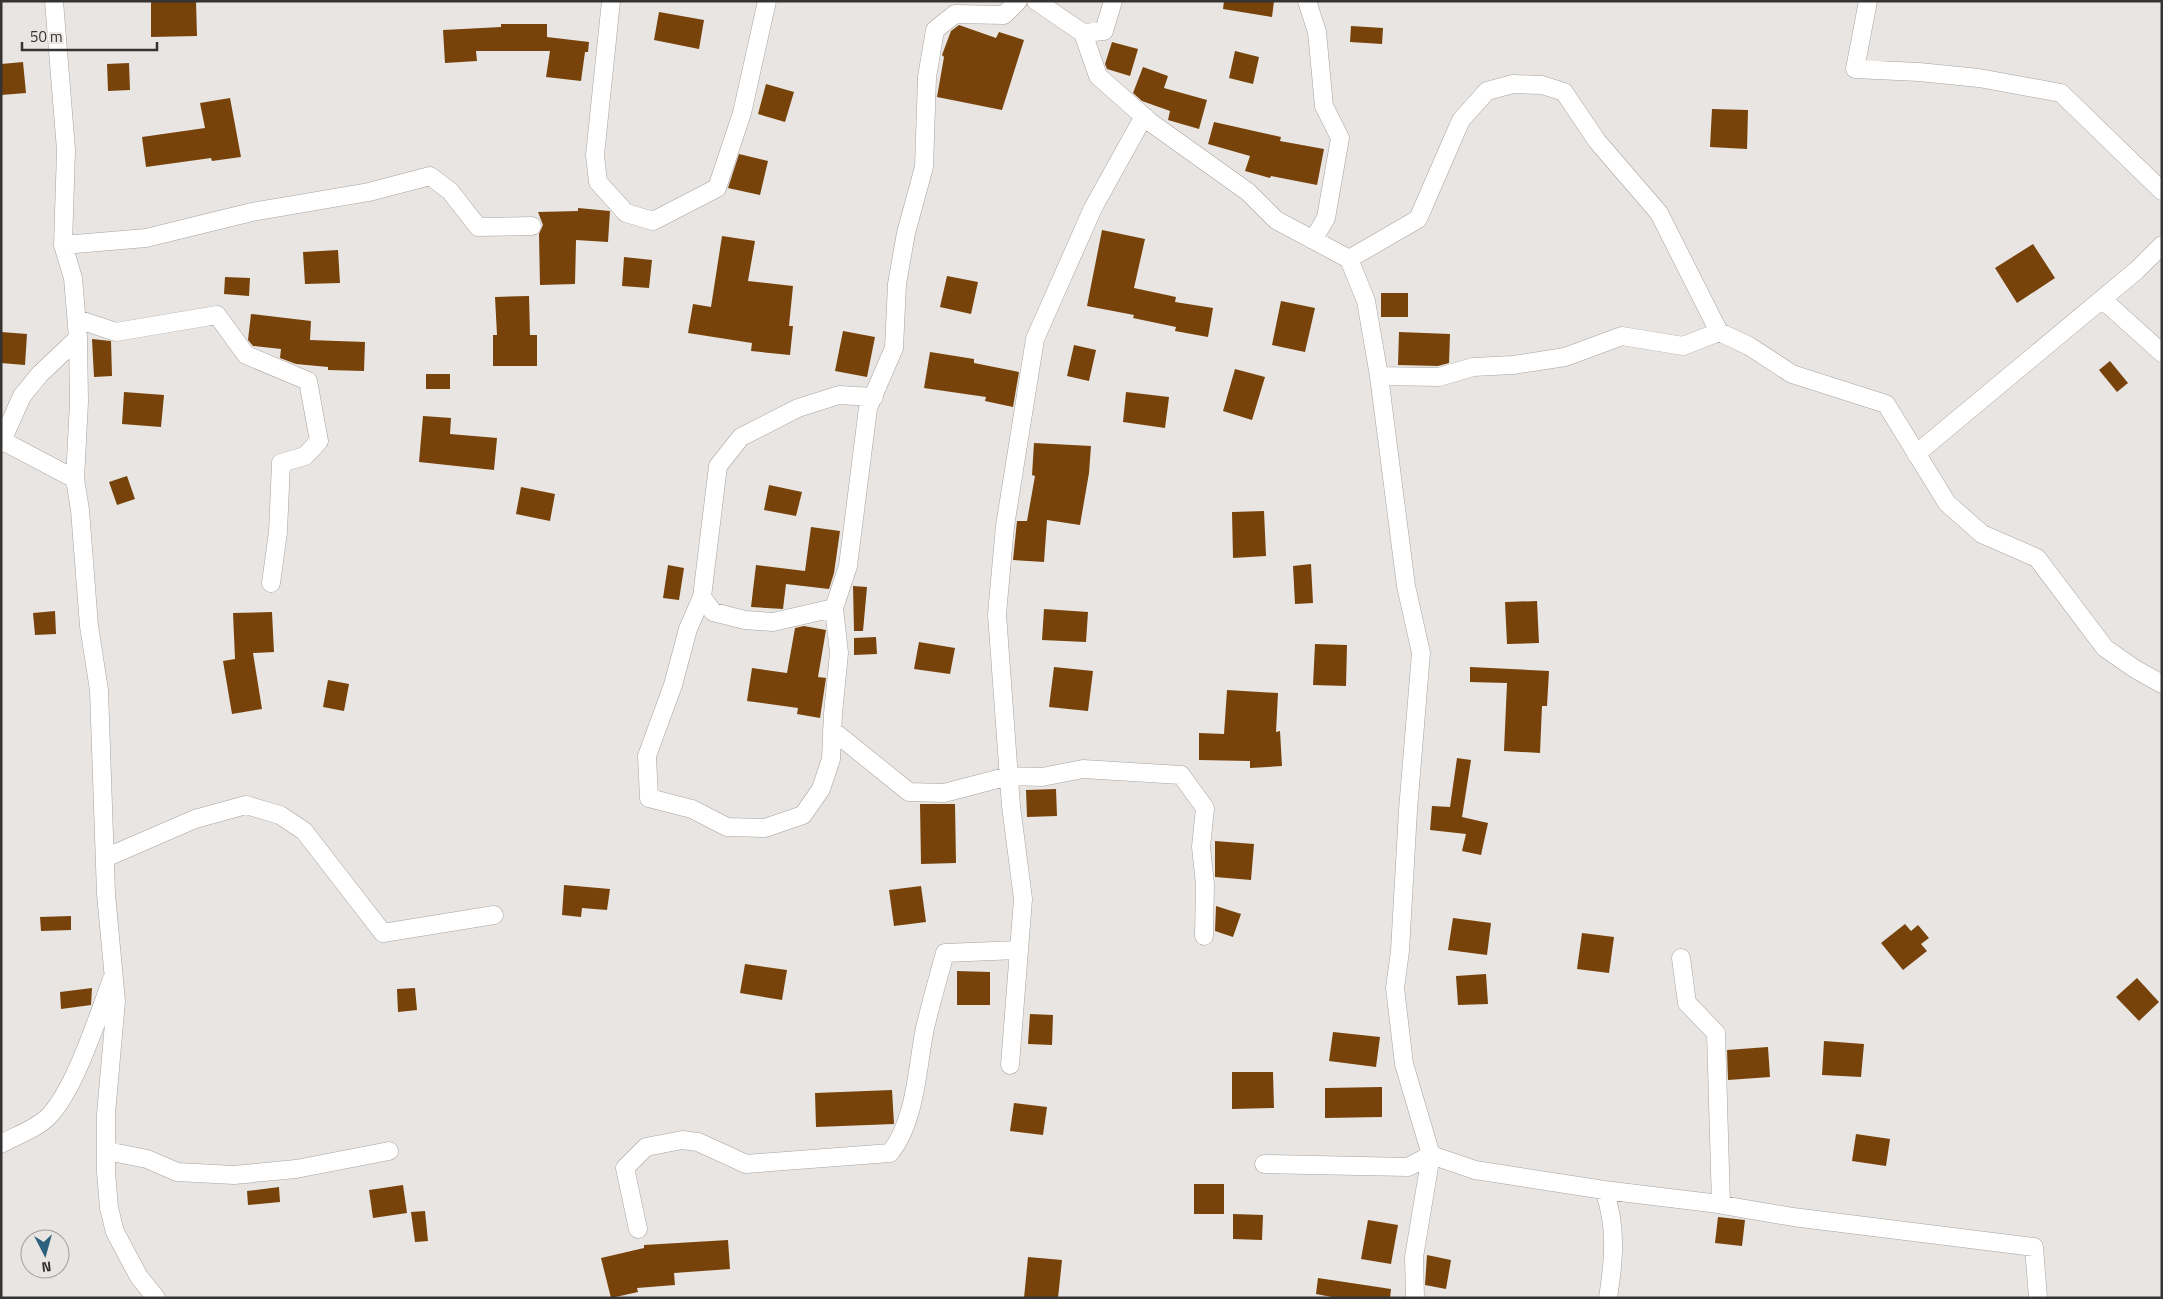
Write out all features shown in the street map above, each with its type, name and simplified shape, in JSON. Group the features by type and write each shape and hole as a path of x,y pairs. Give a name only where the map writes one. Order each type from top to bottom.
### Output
{"street":[{"path":"54,1 66,150 62,245 72,278 78,338 79,402 75,479 80,510 89,626 98,690 105,858 116,1001 106,1114 106,1172 109,1208 115,1232 139,1277 156,1298"},
{"path":"611,1 595,155 598,182 626,213 653,221 717,188 742,113 767,1"},
{"path":"874,397 839,395 798,408 741,437 718,466 702,597 688,630 673,685 647,756 649,798 692,810 727,827 765,828 803,816 821,789 831,759 839,653 834,608 848,566 868,408 874,397 894,348 897,284 906,233 924,167 927,77 935,30 954,14 1004,15 1018,1"},
{"path":"1036,1 1084,33 1098,76 1144,116 1248,192 1276,220 1349,259 1366,301 1379,376 1406,586 1420,654 1400,951 1395,988 1404,1064 1432,1155 1414,1257 1415,1298"},
{"path":"1084,33 1104,31 1113,1"},
{"path":"1307,1 1317,32 1324,106 1340,138 1326,218 1313,240"},
{"path":"1868,1 1856,69 1919,72 1979,78 2061,93 2162,191"},
{"path":"1349,259 1418,219 1460,120 1487,91 1514,84 1542,85 1564,92 1597,141 1659,213 1719,332 1749,346 1792,374 1886,404 1947,503 1982,534 2037,558 2105,648 2135,669 2162,684"},
{"path":"1010,1065 1023,899 1009,776 997,614 1005,526 1035,339 1092,208 1144,116"},
{"path":"62,245 146,238 252,212 369,192 430,176 450,191 478,227 532,226"},
{"path":"1916,454 2102,299 2162,245"},
{"path":"2102,299 2162,353"},
{"path":"76,319 116,332 217,315 246,355 308,381 319,441 305,456 281,463 278,532 271,583"},
{"path":"1379,376 1439,377 1473,367 1512,365 1564,357 1622,336 1683,346 1719,332"},
{"path":"75,479 2,441 22,396 40,374 78,338"},
{"path":"702,597 713,612 764,621 782,620 834,608"},
{"path":"832,730 909,792 944,793 1009,776 1042,777 1084,769 1181,775 1205,808 1201,847 1205,884 1204,936"},
{"path":"105,858 195,818 246,805 280,815 304,831 382,933 494,914"},
{"path":"638,1229 625,1168 646,1147 682,1140 698,1142 746,1164 890,1153 901,1140 918,1075 925,1028 945,953 1018,950"},
{"path":"1681,958 1687,1003 1716,1032 1721,1204"},
{"path":"1,1144 47,1118 59,1102 78,1066 113,977"},
{"path":"107,1151 147,1159 177,1172 234,1175 296,1169 389,1151"},
{"path":"1264,1164 1408,1167 1432,1155 1474,1170 1604,1190 1721,1204 1793,1217 2034,1248 2038,1298"},
{"path":"1604,1190 1611,1210 1615,1242 1608,1298"}],"building":[{"path":"196,1 197,36 151,37 151,2"},
{"path":"1224,1 1274,1 1272,17 1223,9"},
{"path":"659,12 704,20 699,49 654,40"},
{"path":"501,24 547,24 547,37 589,42 588,52 585,52 581,81 546,77 550,51 476,51 477,61 445,63 443,30 501,27"},
{"path":"959,25 996,38 999,32 1024,40 1002,110 937,97 944,57 942,55 951,31"},
{"path":"1351,26 1383,28 1382,44 1350,42"},
{"path":"1112,42 1138,49 1130,76 1107,69 1105,64"},
{"path":"1235,51 1259,57 1253,84 1229,78"},
{"path":"23,62 26,93 1,95 1,64"},
{"path":"129,63 130,90 108,91 107,64"},
{"path":"1143,67 1168,76 1164,88 1207,100 1199,129 1168,120 1170,111 1142,101 1133,93"},
{"path":"766,84 794,92 785,122 758,114"},
{"path":"230,98 241,157 212,161 211,158 146,167 142,137 205,128 200,103"},
{"path":"1712,109 1748,110 1747,149 1710,147"},
{"path":"1214,122 1281,137 1280,141 1324,149 1317,185 1271,176 1270,178 1245,171 1250,156 1208,144"},
{"path":"739,154 768,161 760,195 728,188"},
{"path":"578,208 610,211 608,242 576,240 575,284 540,285 539,234 543,225 538,212 578,211"},
{"path":"1102,230 1145,239 1134,288 1176,297 1175,302 1213,308 1208,337 1175,331 1176,327 1133,318 1134,315 1087,306"},
{"path":"722,236 755,241 748,281 793,286 789,326 793,326 790,355 751,351 752,343 688,333 693,304 711,307"},
{"path":"2033,244 2055,278 2017,303 1995,268"},
{"path":"338,250 340,283 305,284 303,252"},
{"path":"624,257 652,260 649,288 622,286"},
{"path":"947,276 978,282 971,314 940,307"},
{"path":"225,277 250,278 249,296 224,294"},
{"path":"1381,293 1408,293 1408,317 1381,317"},
{"path":"529,296 530,335 537,335 537,366 493,366 493,335 497,335 495,297"},
{"path":"1281,301 1315,308 1305,352 1272,345"},
{"path":"251,314 311,321 310,340 365,342 364,371 328,370 328,367 296,364 280,358 281,349 253,346 248,340"},
{"path":"843,331 875,337 867,377 835,371"},
{"path":"1,332 27,334 25,365 1,363"},
{"path":"1399,332 1450,334 1449,363 1438,366 1398,365"},
{"path":"92,339 111,341 112,376 94,377"},
{"path":"1074,345 1096,350 1089,381 1067,376"},
{"path":"930,352 974,359 974,363 1019,372 1013,407 985,401 986,397 924,388"},
{"path":"2110,361 2128,383 2117,392 2099,370"},
{"path":"1235,369 1265,377 1252,420 1223,411"},
{"path":"426,374 450,374 450,389 426,389"},
{"path":"124,392 164,395 161,427 122,424"},
{"path":"1126,392 1169,397 1165,428 1123,422"},
{"path":"423,416 451,418 450,434 497,438 494,470 419,462"},
{"path":"1034,443 1091,446 1089,473 1080,525 1047,520 1044,562 1013,560 1017,521 1027,521 1035,476 1032,475"},
{"path":"127,476 135,499 117,505 109,482"},
{"path":"769,485 802,492 796,516 764,510"},
{"path":"521,487 555,494 550,521 516,514"},
{"path":"1264,511 1266,556 1233,558 1232,512"},
{"path":"811,527 840,531 834,573 829,589 786,584 783,609 751,607 756,565 805,571"},
{"path":"1311,564 1313,603 1295,604 1293,566"},
{"path":"668,565 684,568 679,600 663,598"},
{"path":"853,586 867,587 863,631 854,631"},
{"path":"1537,601 1539,643 1507,644 1505,602"},
{"path":"1044,609 1088,612 1086,642 1042,640"},
{"path":"55,611 56,634 35,635 33,613"},
{"path":"272,612 274,652 253,653 262,709 232,714 223,661 235,659 233,613"},
{"path":"804,626 826,630 818,677 826,678 820,718 797,714 798,708 747,701 752,668 787,673 795,628"},
{"path":"876,637 877,654 854,655 854,638"},
{"path":"919,642 955,648 950,674 914,669"},
{"path":"1315,644 1347,645 1346,686 1313,685"},
{"path":"1054,667 1093,671 1088,711 1049,707"},
{"path":"1470,667 1549,671 1547,706 1542,706 1540,753 1504,751 1507,683 1470,682"},
{"path":"328,680 349,684 344,711 323,707"},
{"path":"1227,690 1278,693 1276,732 1280,731 1282,766 1250,768 1250,761 1199,760 1199,733 1224,734"},
{"path":"1457,758 1471,760 1462,817 1488,823 1481,855 1462,851 1466,834 1430,830 1432,806 1450,807"},
{"path":"1056,789 1057,816 1027,817 1026,790"},
{"path":"920,804 955,804 956,863 921,864"},
{"path":"1215,841 1254,844 1251,880 1215,877"},
{"path":"564,885 610,889 607,910 582,908 581,917 562,915"},
{"path":"921,886 926,922 894,926 889,890"},
{"path":"1216,906 1241,914 1233,937 1215,931"},
{"path":"71,916 71,930 41,931 40,917"},
{"path":"1453,918 1491,923 1487,955 1448,950"},
{"path":"1905,924 1911,931 1918,925 1929,938 1921,944 1927,951 1903,970 1881,943"},
{"path":"1582,933 1614,937 1609,973 1577,969"},
{"path":"745,964 787,970 782,1000 740,993"},
{"path":"957,971 990,972 990,1005 957,1005"},
{"path":"1486,974 1488,1004 1458,1005 1456,976"},
{"path":"2137,978 2159,1002 2139,1021 2116,997"},
{"path":"92,988 91,1005 61,1009 60,992"},
{"path":"415,988 417,1010 398,1012 397,989"},
{"path":"1030,1014 1053,1015 1052,1045 1028,1044"},
{"path":"1333,1032 1380,1037 1376,1067 1329,1061"},
{"path":"1824,1041 1864,1044 1861,1077 1822,1075"},
{"path":"1768,1047 1770,1077 1728,1080 1727,1050"},
{"path":"1232,1072 1273,1072 1274,1108 1232,1109"},
{"path":"1382,1087 1382,1117 1325,1118 1325,1088"},
{"path":"892,1090 894,1124 816,1127 815,1093"},
{"path":"1014,1103 1047,1107 1043,1135 1010,1131"},
{"path":"1856,1134 1890,1139 1886,1166 1852,1161"},
{"path":"1194,1184 1224,1184 1224,1214 1194,1214"},
{"path":"403,1185 407,1213 373,1218 369,1190"},
{"path":"279,1187 280,1202 248,1205 247,1191"},
{"path":"425,1211 428,1241 415,1242 411,1212"},
{"path":"1233,1214 1263,1215 1262,1240 1233,1239"},
{"path":"1718,1217 1745,1220 1742,1246 1715,1243"},
{"path":"1368,1220 1398,1225 1391,1264 1361,1259"},
{"path":"728,1240 730,1269 674,1273 675,1285 637,1288 638,1292 611,1298 601,1258 644,1248 644,1245"},
{"path":"1427,1255 1451,1260 1446,1289 1425,1285"},
{"path":"1028,1257 1062,1260 1058,1298 1024,1298"},
{"path":"1318,1278 1391,1289 1390,1298 1337,1298 1316,1294"}]}
